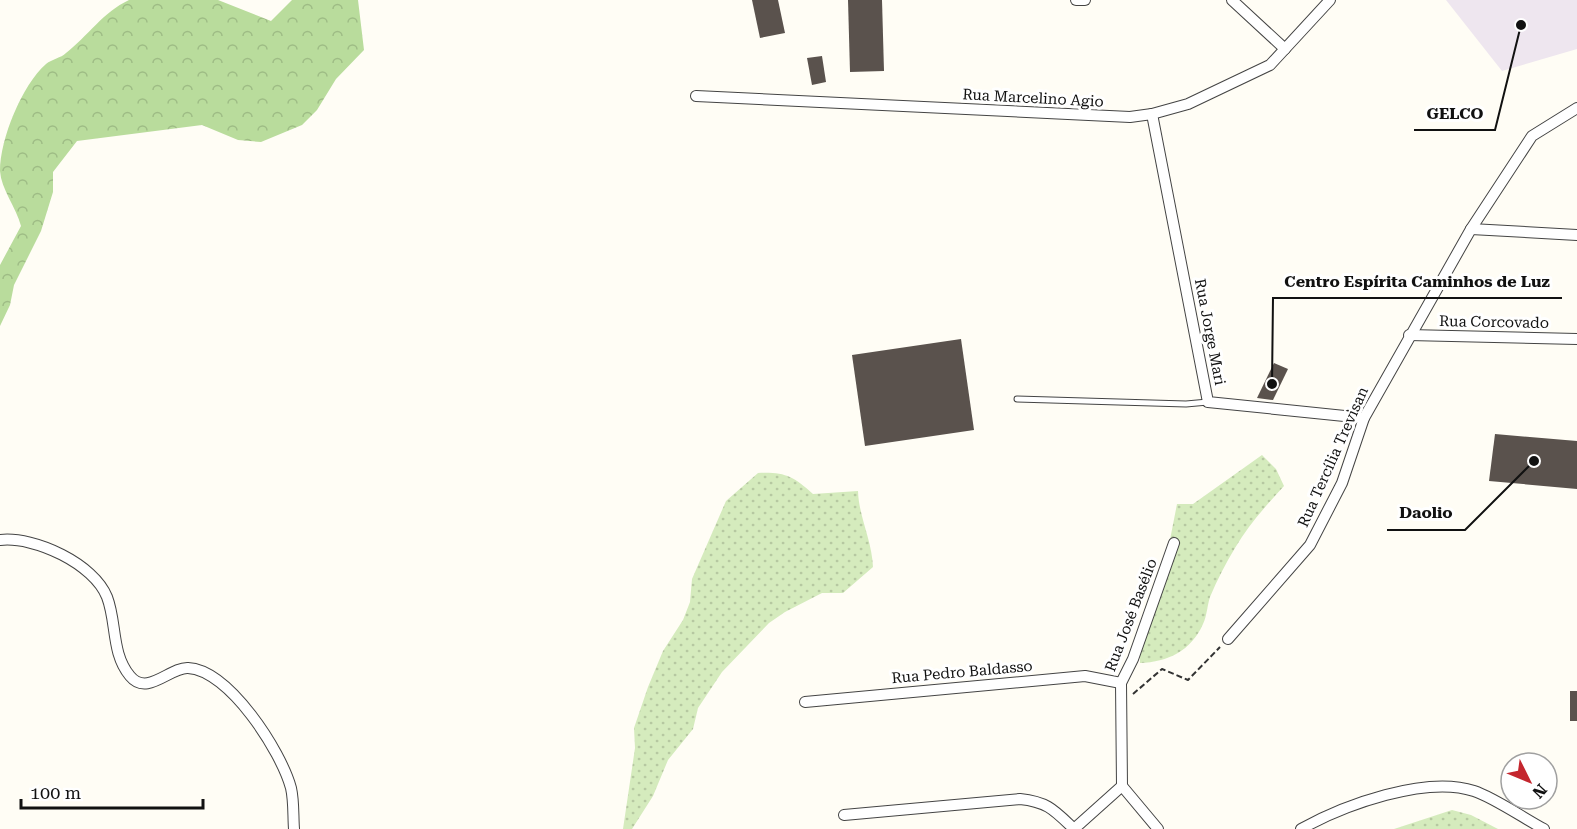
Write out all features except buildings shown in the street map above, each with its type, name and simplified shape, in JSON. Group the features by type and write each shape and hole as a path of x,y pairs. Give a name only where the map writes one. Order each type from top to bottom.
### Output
{"street":[{"path":"1076,0 1085,0"},
{"path":"1232,0 1284,49"},
{"name":"Rua Marcelino Agio","path":"696,96 1130,117 1152,114 1188,104 1270,65 1330,0"},
{"name":"Rua Tercília Trevisan","path":"1228,639 1310,545 1342,483 1364,418 1409,335 1471,229 1532,136 1577,108"},
{"name":"Rua Jorge Mari","path":"1152,114 1208,402 1364,418"},
{"path":"1471,229 1577,235"},
{"name":"Rua Corcovado","path":"1409,335 1577,339"},
{"path":"0,540 8,539 44,547 76,563 99,582 107,598 119,657 130,677 139,683 159,681 185,668 201,670 224,684 240,702 272,747 291,788 294,829"},
{"name":"Rua José Basélio","path":"1122,786 1121,683 1133,659 1174,543"},
{"name":"Rua Pedro Baldasso","path":"805,702 1085,676 1121,683"},
{"path":"844,815 1020,799 1045,804 1074,829 1122,786 1158,829"},
{"path":"1301,829 1396,790 1436,786 1474,791 1544,829"}],"lane":[{"path":"1017,399 1186,404 1208,402"}],"path":[{"path":"1121,704 1162,669 1188,680 1228,639"}],"shaded area":[{"path":"1446,0 1577,0 1577,49 1502,71"}],"green space":[{"path":"129,0 218,0 271,21 292,0 358,0 364,50 336,79 317,110 302,125 261,142 238,140 202,125 77,141 53,172 53,192 41,231 14,285 10,305 0,326 0,265 21,226 3,185 0,171 4,144 14,113 29,85 46,64 64,55 111,11"},
{"path":"1262,455 1276,469 1284,486 1240,539 1210,597 1204,621 1198,633 1178,653 1160,660 1140,663 1140,643 1168,550 1177,504 1193,504"},
{"path":"758,473 788,476 813,494 858,491 873,567 843,593 822,593 769,623 722,672 698,708 693,729 668,760 653,796 632,829 623,829 635,748 634,728 648,687 663,651 683,620 690,602 692,579 726,501"},
{"path":"1452,810 1471,815 1498,829 1394,829"}],"place":[{"name":"GELCO","path":"1521,25"},
{"name":"Centro Espírita Caminhos de Luz","path":"1272,384"},
{"name":"Daolio","path":"1534,461"}]}
